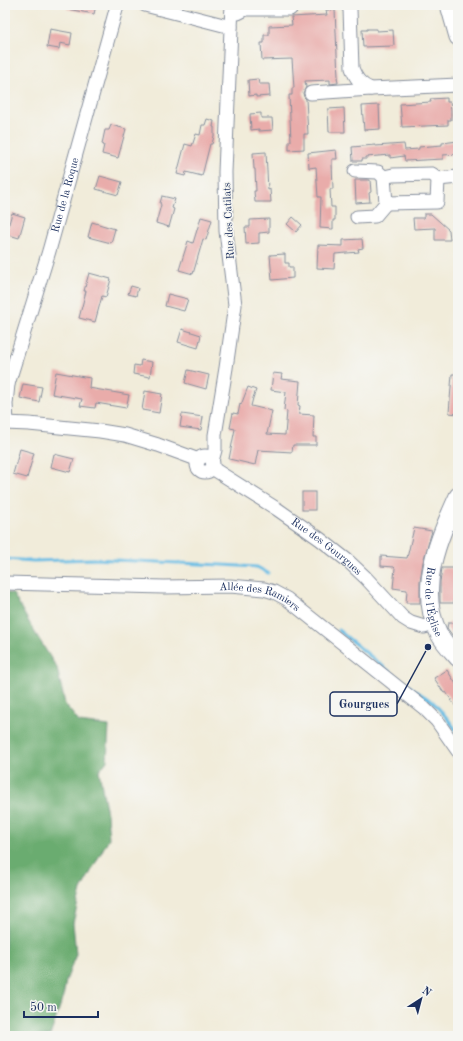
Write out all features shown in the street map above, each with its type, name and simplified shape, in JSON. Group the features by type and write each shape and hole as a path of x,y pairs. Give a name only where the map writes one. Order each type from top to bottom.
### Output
{"main road":[{"path":"449,5 458,37"},
{"name":"Rue de l'Église","path":"458,496 436,547 430,580 430,606 434,624 440,636 458,658"}],"street":[{"name":"Rue de la Roque","path":"6,423 6,386 49,251 117,6 119,5"},
{"path":"145,5 231,27"},
{"path":"232,8 238,13 246,9 290,9 294,5"},
{"path":"347,5 350,9 352,68 354,75 364,86 371,89"},
{"name":"Rue des Catilats","path":"207,461 214,450 235,305 226,231 225,180 232,8"},
{"path":"311,93 458,85"},
{"path":"355,171 378,172 384,177 386,203 375,216 357,217"},
{"path":"384,177 393,175 432,174 438,179 458,177"},
{"path":"386,203 437,202 438,179"},
{"name":"Rue des Gourgues","path":"6,423 100,431 158,445 207,461 320,539 348,561 403,618 411,623 424,627 434,624"},
{"name":"Allée des Ramiers","path":"5,583 164,587 230,586 269,590 287,599 424,708 437,721 458,751"}],"green space":[{"path":"5,592 13,594 57,668 65,704 79,722 109,726 107,761 99,771 107,814 109,838 81,890 73,923 76,954 66,981 63,997 50,1036 5,1036"}],"building":[{"path":"67,5 96,5 94,14 67,9"},
{"path":"326,10 335,10 338,83 330,84 330,80 305,81 306,87 303,93 306,99 308,134 304,134 304,149 289,150 289,141 291,141 289,95 292,95 292,88 294,88 292,59 262,60 261,43 264,43 264,35 269,35 269,26 292,25 291,17 327,15"},
{"path":"50,29 72,33 70,45 60,43 59,49 47,47"},
{"path":"377,29 377,31 393,30 394,46 363,47 362,30"},
{"path":"258,79 259,84 269,84 270,96 249,96 248,80"},
{"path":"447,98 447,102 450,102 451,110 451,120 448,120 448,125 402,127 400,104 431,102 430,99"},
{"path":"379,105 380,129 364,130 362,106"},
{"path":"344,108 345,132 329,132 328,109"},
{"path":"261,113 261,118 272,118 273,130 251,130 250,114"},
{"path":"207,119 214,121 214,136 212,144 210,144 202,176 186,172 185,176 177,174 185,144 192,146 196,134 200,135 202,125 205,125"},
{"path":"111,125 126,129 118,158 102,154 104,145 102,144 105,130 109,130"},
{"path":"458,141 458,154 443,155 443,159 405,161 404,156 390,158 390,155 366,157 366,159 362,159 362,161 353,161 352,147 404,144 405,150 419,149 419,147 442,145 442,143"},
{"path":"336,150 337,159 332,159 333,189 330,189 331,207 335,207 335,220 333,220 333,229 320,228 321,197 318,197 316,167 309,168 308,153"},
{"path":"266,152 268,190 270,189 271,202 255,202 254,191 256,191 253,153"},
{"path":"100,176 122,182 118,195 96,189"},
{"path":"355,180 370,180 370,202 356,203"},
{"path":"162,196 175,199 169,227 156,223"},
{"path":"12,213 25,217 19,238 6,234"},
{"path":"424,214 431,214 449,230 450,240 435,240 435,228 414,229 413,218 424,218"},
{"path":"201,217 212,220 206,240 203,239 193,274 179,270 188,241 193,243"},
{"path":"293,217 302,225 296,232 287,224"},
{"path":"269,219 269,232 259,233 259,243 246,244 245,227 250,227 250,220"},
{"path":"92,222 115,229 111,243 88,237"},
{"path":"362,239 363,248 358,249 359,252 335,254 334,269 317,268 318,245 343,246 343,240"},
{"path":"285,254 285,263 289,263 289,267 293,267 293,278 272,280 270,255"},
{"path":"89,273 111,279 106,297 102,296 95,322 79,318"},
{"path":"131,286 138,288 136,296 128,294"},
{"path":"168,294 188,299 184,311 165,306"},
{"path":"182,329 201,335 198,348 178,342"},
{"path":"141,360 152,362 150,377 133,374 134,365 140,366"},
{"path":"188,370 209,375 206,389 185,383"},
{"path":"56,372 90,378 89,388 129,395 126,408 96,403 95,408 80,406 82,399 52,394"},
{"path":"273,373 282,374 281,379 300,381 298,405 300,406 299,414 314,415 313,437 316,437 316,445 293,445 292,452 258,450 255,465 229,459 235,429 230,428 233,413 238,414 240,404 241,405 248,387 256,390 251,406 272,411 267,434 285,435 287,411 284,410 286,392 271,390"},
{"path":"452,374 458,374 458,414 449,413"},
{"path":"23,384 42,387 39,402 20,398"},
{"path":"145,391 162,394 159,413 142,410"},
{"path":"182,414 203,417 201,430 180,427"},
{"path":"20,449 34,453 27,478 13,474"},
{"path":"54,454 74,459 70,472 51,467"},
{"path":"302,492 315,492 315,510 302,510"},
{"path":"458,521 458,533 453,533 453,532"},
{"path":"414,528 432,531 423,562 420,581 420,603 406,603 407,590 393,588 395,568 381,566 381,556 407,558"},
{"path":"442,568 458,568 458,585 454,585 454,603 440,603"},
{"path":"448,623 458,623 458,643 447,628"},
{"path":"447,670 458,687 458,710 434,678"}],"waterway":[{"path":"5,559 34,561 93,559 222,565 257,567 268,573"},
{"path":"338,630 401,681 433,702 458,733"}],"place":[{"name":"Gourgues","path":"428,647"}]}
